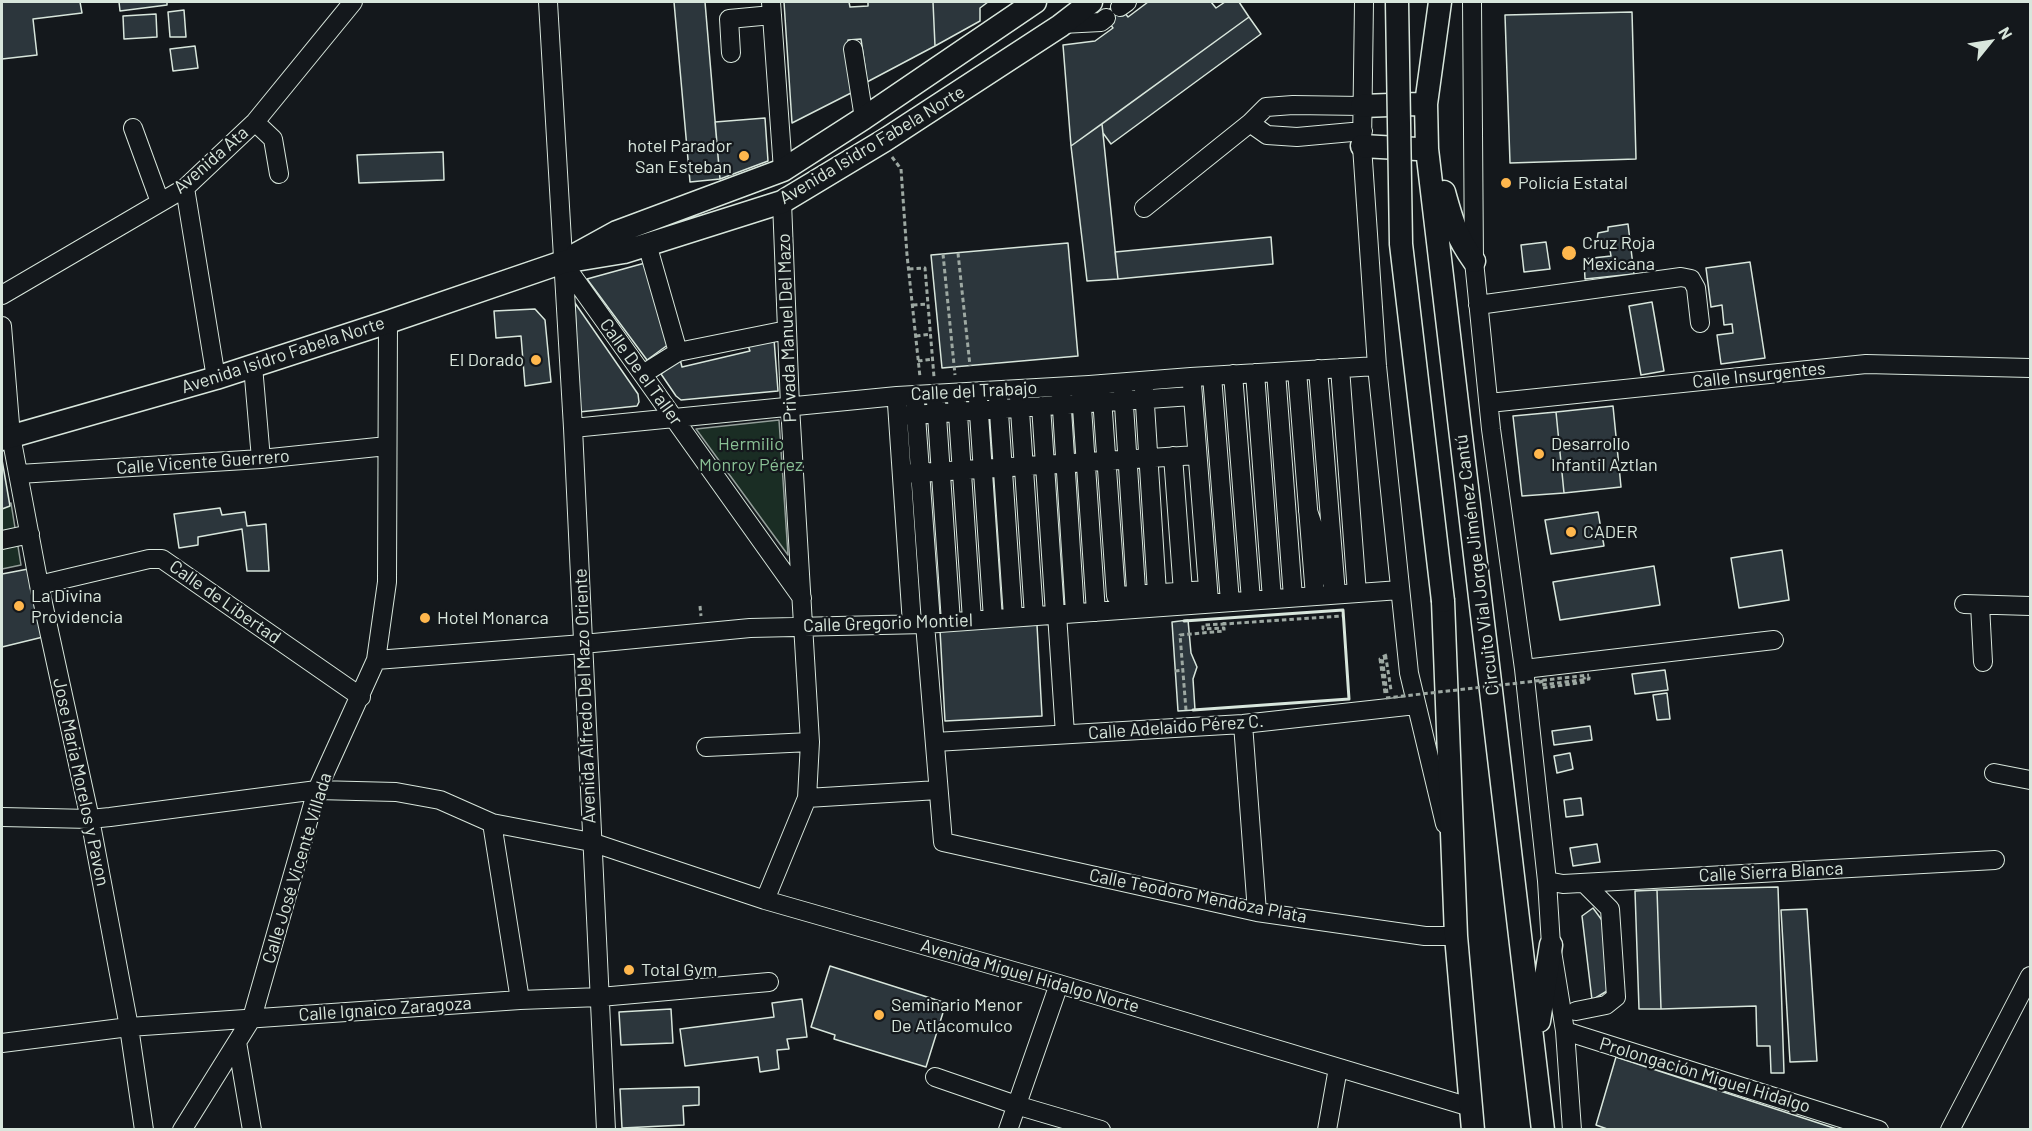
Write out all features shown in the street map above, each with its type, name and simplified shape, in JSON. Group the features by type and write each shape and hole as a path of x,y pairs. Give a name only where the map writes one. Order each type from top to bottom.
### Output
{"main road":[{"name":"Avenida Isidro Fabela Norte","path":"562,262 616,232 783,170 1035,2"},
{"name":"Circuito Vial Jorge Jiménez Cantú","path":"1397,2 1401,244 1443,601 1456,936 1472,1118"},
{"name":"Circuito Vial Jorge Jiménez Cantú","path":"1440,2 1426,104 1427,149 1543,1130"},
{"name":"Avenida Isidro Fabela Norte","path":"6,438 216,378 562,262 624,252 782,202 883,141 1062,24 1111,7"},
{"path":"1362,106 1426,104"},
{"path":"866,116 883,141"},
{"path":"1362,139 1427,149 1438,168 1453,226 1459,240 1474,261"},
{"path":"1534,1046 1551,945"}],"street":[{"name":"Avenida Ata","path":"2,295 185,188 255,122 353,2"},
{"name":"Avenida Alfredo Del Mazo Oriente","path":"548,2 573,428 606,1130"},
{"name":"Circuito Vial Jorge Jiménez Cantú","path":"1364,2 1362,139 1377,366 1400,590 1408,665 1454,862"},
{"name":"Circuito Vial Jorge Jiménez Cantú","path":"1472,2 1474,261 1489,403 1524,669 1547,881 1551,945 1565,1031 1572,1130"},
{"path":"731,53 729,19 771,8 783,170"},
{"path":"853,49 866,116"},
{"path":"1144,208 1250,123 1266,107 1362,106"},
{"path":"255,122 273,139 279,174"},
{"path":"1250,123 1267,135 1362,139"},
{"path":"133,128 160,201"},
{"path":"185,188 216,378"},
{"name":"Privada Manuel Del Mazo","path":"765,900 807,798 810,742 790,406 782,202"},
{"path":"647,244 678,352"},
{"name":"Calle De el Taller","path":"562,262 802,598"},
{"path":"1478,305 1681,277 1691,279 1696,288 1700,323"},
{"name":"Calle José Vicente Villada","path":"182,1130 252,1018 317,790 376,660 387,582 388,322"},
{"name":"Jose Maria Morelos y Pavon","path":"2,326 6,438 18,474 39,585 90,819 129,1027 144,1130"},
{"path":"643,374 678,352 787,330"},
{"name":"Calle Insurgentes","path":"1489,403 1866,364 2031,369"},
{"path":"253,366 261,459"},
{"name":"Calle del Trabajo","path":"573,428 917,394 1060,386 1081,394 1102,393 1123,391 1143,381 1377,366"},
{"path":"1340,368 1357,593"},
{"path":"1318,369 1336,594"},
{"path":"1318,369 1336,594"},
{"path":"1297,370 1315,596"},
{"path":"1276,372 1293,597"},
{"path":"1255,373 1272,599"},
{"path":"1233,374 1251,600"},
{"path":"1212,376 1223,517 1217,599"},
{"path":"1191,377 1202,519 1217,599"},
{"path":"1143,381 1157,593"},
{"path":"1060,386 1070,528 1063,608 1065,734"},
{"path":"1019,389 1034,609"},
{"path":"998,390 1013,610"},
{"path":"977,391 992,612"},
{"path":"1137,602 1123,391 1192,396"},
{"path":"957,392 972,613"},
{"path":"1102,393 1116,596 1137,602 1157,593 1183,592 1217,599"},
{"path":"807,798 939,790 922,618 907,416 917,394 937,413 951,614"},
{"path":"907,416 1061,405 1081,394 1096,605"},
{"path":"1041,406 1049,530 1063,608"},
{"path":"1218,453 1346,445"},
{"name":"Calle Vicente Guerrero","path":"18,474 261,459 387,446"},
{"path":"911,473 1197,455"},
{"path":"1173,456 1183,592"},
{"path":"1223,517 1350,508"},
{"path":"1308,511 1336,594"},
{"path":"1111,525 1202,519"},
{"path":"916,539 1090,526"},
{"path":"2,540 30,534"},
{"name":"Calle de Libertad","path":"39,585 149,559 162,559 361,697"},
{"name":"Calle Gregorio Montiel","path":"376,660 750,628 922,618 951,614 1137,602 1272,599 1400,590"},
{"path":"1983,662 1972,604 2031,606"},
{"path":"1524,669 1774,640"},
{"name":"Calle Adelaido Pérez C.","path":"934,742 1243,724 1416,705"},
{"path":"1243,724 1257,912"},
{"path":"706,747 810,742"},
{"path":"1994,773 2031,780"},
{"name":"Avenida Miguel Hidalgo Norte","path":"2,817 90,819 317,790 396,792 441,800 492,823 591,842 765,900 1059,984 1338,1068 1472,1118"},
{"name":"Calle Teodoro Mendoza Plata","path":"939,790 943,842 1257,912 1425,936 1456,936"},
{"path":"492,823 520,1000"},
{"name":"Calle Sierra Blanca","path":"1547,881 1563,884 1995,860"},
{"path":"1576,1011 1606,1005 1616,997 1610,909 1584,883"},
{"path":"1950,1130 2031,976"},
{"name":"Calle Ignaico Zaragoza","path":"2,1042 129,1027 520,1000 600,997 770,982"},
{"path":"1008,1130 1059,984"},
{"name":"Prolongación Miguel Hidalgo","path":"1565,1031 1879,1130"},
{"path":"237,1042 252,1130"},
{"path":"1326,1130 1338,1068"},
{"path":"935,1077 1016,1105 1101,1130"}],"path":[{"path":"883,141 901,169 918,361 917,394"},
{"path":"958,253 970,366"},
{"path":"943,254 957,392"},
{"path":"909,269 925,268 933,359 917,394"},
{"path":"913,305 928,304"},
{"path":"916,336 930,334"},
{"path":"918,361 933,359"},
{"path":"1217,599 1224,624"},
{"path":"1186,711 1180,635 1224,631 1224,628 1203,629 1203,625 1343,616"},
{"path":"1383,654 1384,664 1390,692 1394,692 1387,655 1382,657 1383,666 1388,695 1392,694 1390,685 1386,658 1380,658 1386,698 1588,675 1589,679 1579,680 1560,682 1541,685 1540,682 1586,676 1587,681 1539,686 1539,683 1550,682 1562,681 1584,679"},
{"path":"1175,671 1183,670"}],"green space":[{"name":"Hermilio Monroy Pérez","path":"779,420 788,555 696,429"},
{"path":"11,503 21,565 2,569 2,506"}],"building":[{"path":"2,2 80,2 82,13 33,19 37,55 2,59"},
{"path":"119,2 167,2 167,5 120,11"},
{"path":"674,2 705,2 720,179 690,182"},
{"path":"784,2 849,2 850,7 868,6 868,2 933,2 935,46 867,82 861,39 848,40 853,92 792,123"},
{"path":"933,2 988,2 980,8 980,21 935,46"},
{"path":"1148,2 1211,2 1216,8 1225,2 1239,2 1249,17 1071,146 1063,45 1095,41 1113,28 1103,14 1117,3 1128,17"},
{"path":"184,10 186,37 170,37 168,12"},
{"path":"1632,12 1636,159 1510,163 1505,15"},
{"path":"156,14 157,37 124,39 123,16"},
{"path":"1249,17 1261,34 1111,144 1103,133 1102,124"},
{"path":"195,46 198,68 173,71 170,49"},
{"path":"765,118 768,161 720,179 715,122"},
{"path":"1102,124 1118,279 1087,281 1071,146"},
{"path":"443,152 444,180 359,183 357,155"},
{"path":"1628,224 1634,274 1585,279 1584,259 1611,256 1609,244 1601,244 1597,240 1598,233 1608,231 1608,227"},
{"path":"1271,237 1273,264 1118,279 1115,252"},
{"path":"1546,242 1550,269 1524,272 1521,245"},
{"path":"1068,243 1078,356 942,368 931,255"},
{"path":"1750,262 1765,358 1721,364 1717,335 1733,333 1732,324 1724,325 1722,305 1711,307 1706,268"},
{"path":"645,263 669,344 647,360 587,279"},
{"path":"1652,302 1664,371 1641,375 1629,306"},
{"path":"575,303 638,394 637,406 579,412"},
{"name":"El Dorado","path":"535,309 545,320 551,382 525,386 521,336 496,338 494,311"},
{"path":"774,339 778,391 681,400 661,374 680,359 682,367 750,351 747,343"},
{"path":"1613,406 1621,487 1564,493 1556,412"},
{"name":"Desarrollo Infantil Aztlan","path":"1556,412 1564,493 1522,496 1513,416"},
{"path":"2,460 10,506 2,509"},
{"path":"220,508 222,515 245,512 247,526 266,524 269,571 247,571 242,529 198,537 198,545 179,548 174,514"},
{"path":"1598,512 1604,546 1551,554 1545,520"},
{"path":"1782,550 1789,600 1739,608 1731,558"},
{"path":"1654,566 1660,605 1560,620 1553,582"},
{"name":"La Divina Providencia","path":"28,569 43,637 2,647 2,574"},
{"path":"1188,620 1191,653 1197,667 1193,679 1195,710 1178,711 1172,622"},
{"path":"1037,625 1042,716 945,721 940,630"},
{"path":"1665,670 1668,690 1635,694 1632,674"},
{"path":"1667,693 1670,719 1657,720 1653,695"},
{"path":"1590,726 1592,740 1554,745 1552,731"},
{"path":"1570,753 1573,769 1557,773 1554,756"},
{"path":"1581,798 1583,815 1566,817 1564,800"},
{"path":"1597,844 1600,862 1573,866 1570,848"},
{"path":"1778,887 1784,1073 1771,1073 1770,1046 1757,1046 1756,1006 1661,1009 1657,890"},
{"path":"1657,890 1661,1009 1639,1009 1635,891"},
{"path":"1593,908 1604,923 1612,988 1592,1000 1582,916"},
{"path":"1807,909 1817,1061 1790,1062 1781,910"},
{"name":"Seminario Menor De Atlacomulco","path":"830,966 946,1003 926,1067 834,1039 835,1035 811,1027"},
{"path":"802,999 807,1037 787,1039 789,1049 777,1050 779,1069 760,1072 758,1057 685,1066 680,1029 774,1017 772,1003"},
{"path":"671,1009 673,1043 621,1045 619,1012"},
{"path":"1616,1057 1840,1130 1610,1130 1596,1125"},
{"path":"699,1087 699,1105 683,1106 684,1125 622,1128 620,1089"}],"wall":[{"path":"1184,621 1343,610 1349,699 1193,710"}],"place":[{"name":"hotel Parador San Esteban","path":"744,156"},
{"name":"Policía Estatal","path":"1506,183"},
{"name":"Cruz Roja Mexicana","path":"1569,253"},
{"name":"El Dorado","path":"536,360"},
{"name":"Desarrollo Infantil Aztlan","path":"1539,454"},
{"name":"CADER","path":"1571,532"},
{"name":"La Divina Providencia","path":"19,606"},
{"name":"Hotel Monarca","path":"425,618"},
{"name":"Total Gym","path":"629,970"},
{"name":"Seminario Menor De Atlacomulco","path":"879,1015"}]}
